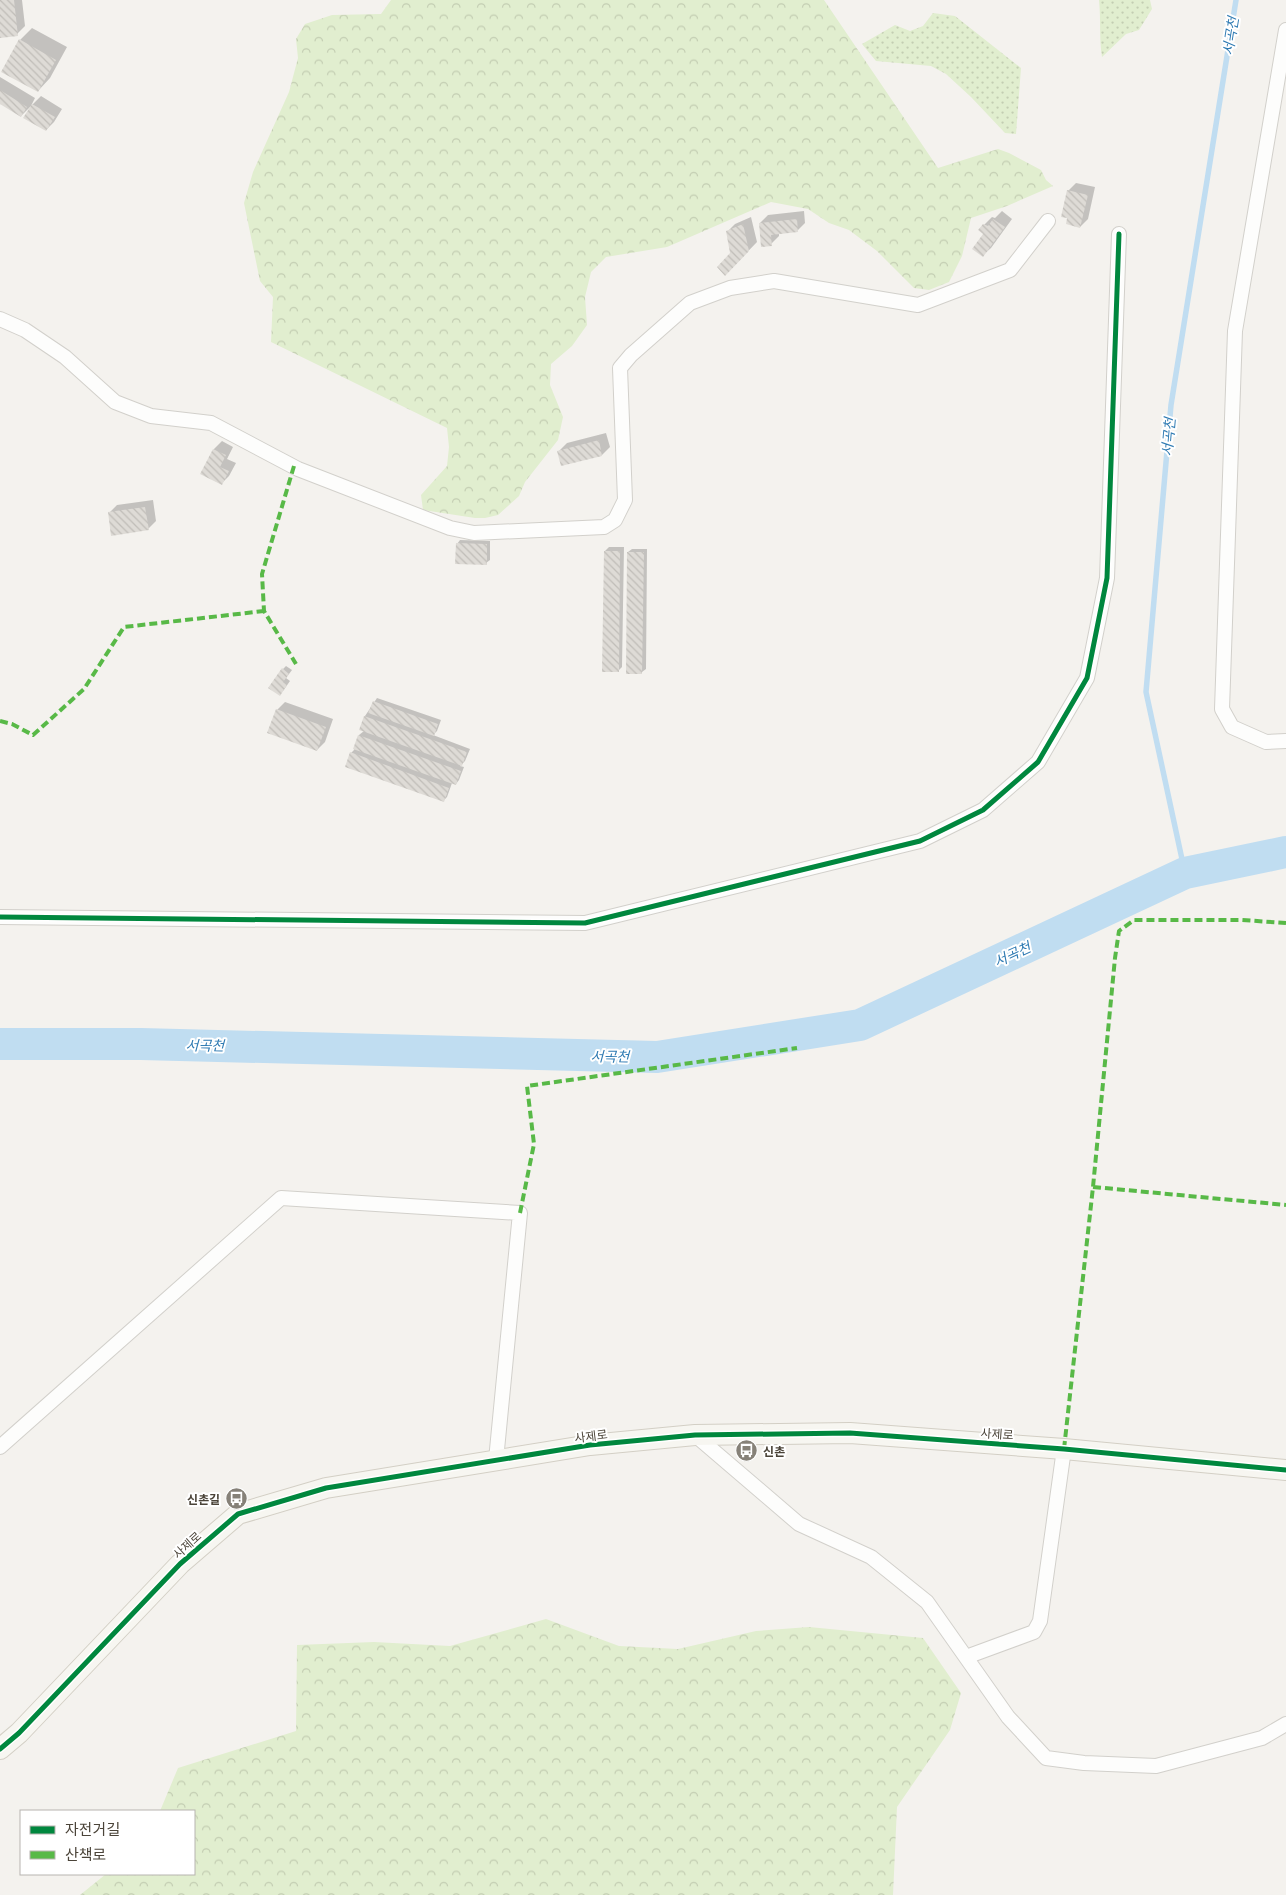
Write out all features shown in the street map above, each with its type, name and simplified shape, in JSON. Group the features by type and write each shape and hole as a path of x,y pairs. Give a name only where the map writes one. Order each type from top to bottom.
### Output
{"street":[{"path":"1286,30 1235,331 1222,709 1232,727 1266,742 1286,741"},
{"path":"0,319 25,330 65,357 115,402 151,416 211,423 298,468 450,528 474,533 604,527 616,520 624,500 620,368 631,355 690,303 730,288 774,282 918,305 1010,270 1048,221"},
{"path":"0,917 585,923 920,841 983,810 1038,762 1087,678 1107,578 1119,234"},
{"path":"0,1446 280,1198 520,1213 496,1460"},
{"name":"사제로","path":"0,1749 18,1733 180,1564 238,1514 326,1488 590,1445 695,1435 850,1433 1286,1470"},
{"path":"695,1435 799,1524 871,1557 927,1602 1008,1717 1046,1758 1084,1763 1156,1766 1262,1738 1286,1724"},
{"path":"966,1657 1034,1632 1040,1621 1064,1450"}],"green space":[{"path":"391,0 824,0 938,168 998,149 1041,170 1046,180 1053,186 1007,206 971,218 962,256 949,282 929,290 914,288 877,251 849,230 829,223 808,209 771,202 667,247 606,257 591,272 585,297 587,325 572,346 551,364 550,385 563,417 558,440 525,482 519,496 498,515 485,518 423,510 421,495 447,466 449,447 447,428 271,342 273,297 260,281 244,203 253,172 289,92 298,58 296,39 305,24 332,15 381,14"},
{"path":"1099,0 1150,0 1152,9 1139,30 1126,34 1102,57 1101,43"},
{"path":"933,13 955,16 1021,68 1016,134 1005,133 946,74 931,66 876,61 862,44 895,25 910,31 923,26"},
{"path":"546,1619 619,1646 678,1649 756,1631 809,1627 923,1638 961,1693 950,1730 897,1807 893,1895 80,1895 105,1875 195,1875 195,1810 160,1810 178,1768 296,1731 297,1645 374,1642 450,1646"}],"building":[{"path":"0,0 14,0 18,36 0,38"},
{"path":"19,39 56,60 38,92 1,72"},
{"path":"0,90 27,107 21,117 0,104"},
{"path":"32,104 55,117 46,131 23,118"},
{"path":"1067,190 1088,195 1080,228 1066,224 1067,218 1061,217"},
{"path":"797,219 798,232 771,235 772,246 761,247 759,223"},
{"path":"993,219 1005,227 983,257 972,249 983,234 978,230 983,224 988,226"},
{"path":"743,224 749,251 725,276 717,267 730,253 726,231"},
{"path":"599,440 602,456 561,466 557,451"},
{"path":"213,449 226,455 220,467 229,471 222,485 200,474"},
{"path":"145,507 149,530 111,536 108,512"},
{"path":"456,543 487,544 487,565 455,564"},
{"path":"604,551 620,551 619,672 602,672"},
{"path":"627,552 644,552 642,674 626,674"},
{"path":"282,668 289,674 283,682 287,685 280,696 268,688"},
{"path":"373,701 438,724 434,736 368,713"},
{"path":"276,709 326,727 317,751 267,733"},
{"path":"364,716 467,752 462,766 359,730"},
{"path":"358,735 461,771 456,785 353,749"},
{"path":"350,752 449,788 444,802 345,767"}],"waterway":[{"name":"서곡천","path":"1185,873 1146,692 1171,405 1236,0"},
{"name":"서곡천","path":"0,1044 141,1044 657,1057 860,1025 1185,873 1286,852"}],"marked path":[{"path":"294,466 262,574 264,611 296,664"},
{"path":"0,721 12,724 33,735 84,689 124,627 264,611"},
{"path":"1064,1449 1119,931 1134,920 1242,920 1286,923"},
{"path":"520,1213 534,1144 527,1086 797,1048"},
{"path":"1093,1187 1286,1205"}],"cycle path":[{"path":"0,917 585,923 920,841 983,810 1038,762 1087,678 1107,578 1119,234"},
{"path":"0,1749 19,1733 180,1564 238,1514 326,1488 590,1445 695,1435 850,1433 1064,1449 1286,1470"}],"place":[{"name":"신촌","path":"747,1451"},
{"name":"신촌길","path":"236,1499"}]}
